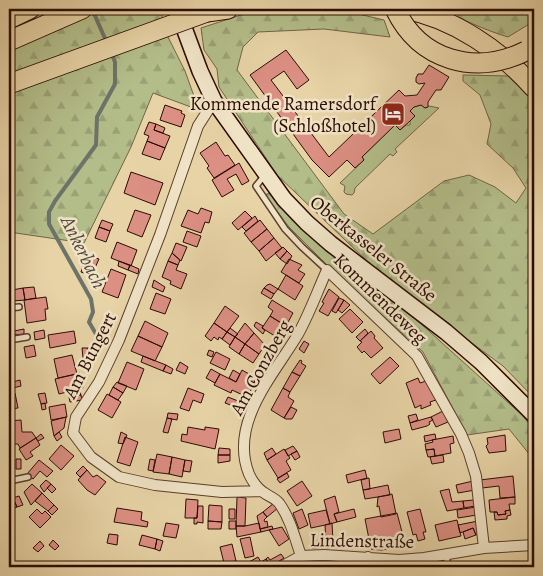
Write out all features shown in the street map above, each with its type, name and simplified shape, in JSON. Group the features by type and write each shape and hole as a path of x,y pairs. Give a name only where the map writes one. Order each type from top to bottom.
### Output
{"highway":[{"path":"9,19 30,9"},
{"path":"9,41 82,9"},
{"path":"9,84 207,12 228,9"},
{"path":"395,9 405,26 420,42 453,60 465,63 503,61 530,48"},
{"path":"404,9 454,26 489,46 518,70 534,88"}],"street":[{"name":"Oberkasseler Straße","path":"177,9 200,71 214,101 284,199 307,223 481,362 534,415"},
{"name":"Am Bungert","path":"214,101 198,126 160,235 119,340 99,382 76,418 74,433 91,457 120,477 155,485 222,492 261,491"},
{"name":"Am Conzberg","path":"301,556 286,514 277,501 261,491 250,477 243,458 243,439 246,425 266,384 308,315 327,270"},
{"name":"Kommendeweg","path":"327,270 417,356 462,434 476,476 484,548"},
{"name":"Lindenstraße","path":"281,567 301,556 324,554 367,562 399,560 484,548 534,545"}],"lane":[{"name":"Kommendeweg","path":"266,174 256,186 285,229 327,270"},
{"path":"9,308 19,307"},
{"path":"9,340 27,337"},
{"path":"9,481 28,477"},
{"path":"534,552 534,567"},
{"path":"446,554 448,567"}],"green space":[{"path":"9,9 160,9 168,37 185,71 199,110 153,93 131,147 84,243 9,232"},
{"path":"280,9 337,9 384,20 390,37 324,29 258,32 243,47 237,70 344,214 373,234 444,181 469,175 495,187 516,203 526,188 513,168 487,144 491,124 480,95 463,81 463,75 509,76 528,95 534,107 534,398 503,366 388,281 277,175 219,87 217,69 204,50 201,28 241,15"},
{"path":"437,9 534,9 534,21 508,37"},
{"path":"421,105 425,108 429,106 439,108 395,149 397,152 393,156 390,154 355,188 352,195 346,194 344,192 345,186 340,183 364,160 362,157 395,125 400,130 406,125 410,125 410,121 415,116 410,111 414,107"},
{"path":"269,193 301,226 420,323 522,415 534,430 534,460 509,429 467,435 423,352 329,267 289,227 265,195"}],"building":[{"name":"Kommende Ramersdorf (Schloßhotel)","path":"286,50 309,80 297,89 284,71 271,80 329,157 399,90 405,96 417,95 425,83 419,84 416,82 416,78 418,74 423,74 429,65 449,77 441,90 436,90 428,102 428,107 425,108 421,105 414,107 410,111 415,116 400,130 395,125 362,157 364,160 355,168 347,160 329,177 312,160 250,75"},
{"path":"165,105 182,111 181,113 185,115 181,127 160,120"},
{"path":"149,122 156,124 154,130 170,136 165,148 147,141 149,136 144,134"},
{"path":"156,124 165,128 163,133 154,130"},
{"path":"147,141 165,148 160,160 142,154"},
{"path":"216,142 225,156 228,155 235,165 214,178 207,168 209,166 200,153"},
{"path":"239,163 249,181 242,185 236,174 227,179 234,190 222,197 212,180"},
{"path":"131,172 163,183 155,205 124,193"},
{"path":"201,208 212,212 209,223 205,222 201,233 181,226 188,210 198,214"},
{"path":"135,210 151,215 142,237 127,231"},
{"path":"245,211 252,218 238,230 232,223"},
{"path":"255,216 258,221 246,231 242,227"},
{"path":"102,220 113,224 110,231 99,227"},
{"path":"260,220 267,229 251,242 244,233"},
{"path":"99,227 110,231 106,242 95,238"},
{"path":"267,229 274,238 259,251 251,242"},
{"path":"187,231 201,236 197,247 183,242"},
{"path":"274,238 282,248 266,261 259,251"},
{"path":"117,242 137,250 131,266 111,258"},
{"path":"176,243 187,247 181,261 172,253"},
{"path":"283,247 287,251 280,259 275,253"},
{"path":"287,251 292,256 287,264 280,259"},
{"path":"172,253 180,260 178,265 168,261"},
{"path":"87,255 99,259 94,270 83,266"},
{"path":"289,259 302,265 298,270 305,274 299,283 281,272"},
{"path":"119,261 130,265 128,270 118,266"},
{"path":"168,261 178,265 176,270 187,274 181,289 170,284 171,281 162,277"},
{"path":"130,265 139,269 138,274 128,270"},
{"path":"83,266 94,270 92,276 81,272"},
{"path":"111,269 126,275 118,298 102,292"},
{"path":"286,275 303,286 295,300 278,289"},
{"path":"154,280 165,287 163,292 152,287"},
{"path":"270,284 278,289 274,294 264,288"},
{"path":"34,287 36,298 25,300 23,288"},
{"path":"23,288 25,300 13,301 12,290"},
{"path":"264,288 274,294 271,299 261,293"},
{"path":"329,289 339,297 328,316 319,311"},
{"path":"9,290 12,290 13,301 9,302"},
{"path":"156,293 171,299 165,314 150,309"},
{"path":"46,297 48,309 45,309 46,320 27,323 24,300"},
{"path":"339,298 344,300 336,313 332,311"},
{"path":"272,300 293,313 286,326 270,316 273,311 268,307"},
{"path":"344,300 350,305 342,313 338,310"},
{"path":"225,306 239,316 227,332 214,323"},
{"path":"350,309 363,322 352,333 339,319"},
{"path":"270,316 286,326 278,338 262,328"},
{"path":"145,321 168,333 162,347 138,336"},
{"path":"256,322 263,326 262,328 265,330 263,334 254,326"},
{"path":"214,323 227,332 222,339 219,337 218,340 214,337 211,341 205,336"},
{"path":"245,323 254,333 245,344 235,337"},
{"path":"230,328 238,334 235,337 227,332"},
{"path":"24,329 24,334 15,335 14,331"},
{"path":"365,329 368,333 360,341 356,337"},
{"path":"44,330 45,338 35,340 34,332"},
{"path":"74,331 76,343 50,348 48,335"},
{"path":"371,331 375,336 374,338 383,348 371,358 364,351 362,353 357,347 362,342 360,341"},
{"path":"227,332 235,337 230,345 222,339"},
{"path":"254,333 265,345 259,354 245,344"},
{"path":"138,336 162,347 155,361 131,351"},
{"path":"235,337 245,344 239,354 229,347"},
{"path":"304,341 309,344 304,353 299,349"},
{"path":"245,344 259,354 253,363 239,354"},
{"path":"34,345 36,356 26,358 24,347"},
{"path":"93,347 93,357 88,357 88,348"},
{"path":"82,348 88,348 88,357 83,358"},
{"path":"209,350 214,352 212,357 207,355"},
{"path":"216,352 230,359 225,370 210,363"},
{"path":"72,355 77,374 58,378 54,359"},
{"path":"143,356 166,365 163,371 141,362"},
{"path":"390,357 399,366 380,384 371,374"},
{"path":"300,360 306,366 300,376 292,372"},
{"path":"127,362 144,369 136,390 118,383"},
{"path":"180,362 188,367 185,374 176,370"},
{"path":"166,365 173,369 171,374 163,371"},
{"path":"211,369 220,374 215,383 206,378"},
{"path":"233,370 240,374 236,382 229,378"},
{"path":"242,370 249,374 246,379 255,383 247,397 232,390 231,393 214,385 220,374 236,382"},
{"path":"292,372 300,376 290,392 283,388"},
{"path":"80,373 83,388 59,394 55,379"},
{"path":"249,374 256,378 254,383 246,379"},
{"path":"418,378 420,383 426,381 436,400 430,402 431,405 421,409 421,405 415,408 406,383"},
{"path":"20,380 21,386 9,389 9,383"},
{"path":"117,382 127,386 123,393 113,387"},
{"path":"113,387 123,393 118,400 109,395"},
{"path":"188,388 204,394 201,403 193,400 189,411 180,408"},
{"path":"283,388 290,392 288,397 294,401 284,418 271,410"},
{"path":"79,389 81,395 69,397 68,392"},
{"path":"15,393 18,408 9,409 9,394"},
{"path":"45,393 47,403 41,404 38,394"},
{"path":"107,394 121,402 112,418 98,410"},
{"path":"81,395 82,400 70,402 69,397"},
{"path":"228,397 238,401 236,407 225,403"},
{"path":"45,403 46,409 42,410 41,404"},
{"path":"65,404 67,417 51,420 49,407"},
{"path":"291,407 297,410 292,419 284,418"},
{"path":"443,411 448,422 436,427 431,417"},
{"path":"168,413 178,414 177,420 167,418"},
{"path":"416,414 418,420 410,423 408,416"},
{"path":"66,417 64,428 54,436 51,421"},
{"path":"431,417 433,420 429,422 430,424 412,430 410,423"},
{"path":"167,418 172,419 168,433 163,432"},
{"path":"21,420 22,432 32,432 36,438 20,448 18,444 11,444 9,456 9,421"},
{"path":"188,427 205,430 205,427 219,429 215,449 181,441 182,434 187,435"},
{"path":"399,429 401,439 385,443 383,432"},
{"path":"59,432 62,437 57,441 54,436"},
{"path":"121,432 127,435 123,444 118,443"},
{"path":"41,434 44,438 38,441 36,438"},
{"path":"435,434 436,439 425,442 424,436"},
{"path":"505,435 506,451 489,453 486,446 488,444 487,438"},
{"path":"453,436 454,443 450,444 451,453 435,456 434,449 426,450 425,444 433,442 432,440"},
{"path":"125,437 138,442 130,466 117,462"},
{"path":"36,438 40,445 30,452 33,456 26,460 19,449"},
{"path":"61,445 74,456 61,470 49,459"},
{"path":"293,446 297,451 288,456 285,450"},
{"path":"219,448 230,449 230,455 218,455"},
{"path":"272,448 276,454 267,460 264,453"},
{"path":"284,449 290,458 286,461 291,470 278,478 267,460"},
{"path":"434,449 435,456 428,457 426,450"},
{"path":"297,451 300,457 295,460 291,454"},
{"path":"157,454 172,457 169,474 153,472"},
{"path":"218,455 230,455 230,461 218,463"},
{"path":"443,455 444,462 432,464 430,457"},
{"path":"172,457 185,460 182,477 169,474"},
{"path":"16,459 21,459 21,469 16,469"},
{"path":"150,459 155,460 153,471 148,470"},
{"path":"39,460 53,471 47,477 40,471 33,479 27,474"},
{"path":"185,460 192,461 190,472 183,471"},
{"path":"83,466 87,470 80,477 76,473"},
{"path":"87,470 93,477 97,475 106,482 95,495 87,490 78,480"},
{"path":"365,470 367,478 348,483 346,475"},
{"path":"287,473 289,477 280,483 277,479"},
{"path":"513,476 515,497 500,498 499,486 482,488 480,480"},
{"path":"369,478 370,489 363,490 361,480"},
{"path":"46,480 51,484 44,492 40,486"},
{"path":"302,481 312,496 297,506 287,491"},
{"path":"473,481 475,490 458,493 456,485"},
{"path":"32,484 42,493 31,505 24,492"},
{"path":"51,484 56,489 52,493 47,488"},
{"path":"388,485 390,495 365,499 363,490"},
{"path":"9,489 17,507 10,510 9,507"},
{"path":"449,489 452,502 463,501 464,508 447,511 440,491"},
{"path":"42,493 54,505 48,511 35,501"},
{"path":"392,494 396,514 381,517 379,506 377,507 378,497"},
{"path":"19,496 23,505 17,507 13,498"},
{"path":"335,496 339,512 334,514 337,522 330,524 324,500"},
{"path":"237,497 246,498 245,526 236,526"},
{"path":"515,497 515,504 509,504 510,510 505,511 506,514 498,515 497,512 490,512 489,500"},
{"path":"186,499 198,500 197,518 185,518"},
{"path":"474,500 475,506 464,508 463,501"},
{"path":"274,503 278,508 267,517 263,512"},
{"path":"54,505 58,509 52,515 48,511"},
{"path":"209,505 222,506 222,522 208,521"},
{"path":"198,506 203,506 203,523 197,522 197,524 194,524 194,518 197,518"},
{"path":"476,507 477,515 458,518 457,510"},
{"path":"117,508 142,512 141,520 148,522 147,527 114,522"},
{"path":"37,509 42,514 45,511 51,517 40,528 29,517"},
{"path":"229,509 235,509 235,519 229,519"},
{"path":"302,509 308,525 299,529 293,513"},
{"path":"354,509 356,517 337,522 334,514"},
{"path":"420,509 426,532 423,532 425,539 418,541 416,534 413,535 407,512"},
{"path":"326,510 330,524 311,528 308,514"},
{"path":"510,510 511,515 507,516 507,519 495,520 494,512 497,512 498,515 506,514 505,511"},
{"path":"263,512 267,517 264,520 265,522 267,521 268,527 260,529 257,516"},
{"path":"397,513 406,547 381,550 371,549 365,519"},
{"path":"457,520 461,536 439,541 435,525"},
{"path":"208,521 222,522 221,529 208,529"},
{"path":"229,521 236,521 236,529 229,529"},
{"path":"478,521 480,533 476,535 473,528 460,533 458,525"},
{"path":"166,523 179,525 176,538 163,536"},
{"path":"259,523 261,532 237,537 236,526"},
{"path":"332,523 333,541 326,541 325,525"},
{"path":"272,526 273,529 261,532 260,529"},
{"path":"282,527 289,539 279,546 269,530"},
{"path":"473,528 476,535 465,539 463,532"},
{"path":"109,534 118,535 117,545 107,543"},
{"path":"142,535 157,539 155,549 139,545"},
{"path":"250,537 254,556 245,558 240,539"},
{"path":"157,539 163,541 160,551 155,549"},
{"path":"53,540 59,546 55,550 49,545"},
{"path":"40,541 44,546 38,552 33,548"},
{"path":"312,541 333,541 333,548 312,548"},
{"path":"232,544 236,561 224,563 220,547"},
{"path":"281,554 284,558 271,566 266,559 268,557 270,560"},
{"path":"258,557 261,562 266,559 271,567 253,567 249,562"},
{"path":"319,559 321,567 311,567 310,561"},
{"path":"319,559 325,559 325,565 321,565"},
{"path":"329,559 360,561 359,567 345,565 330,567"},
{"path":"444,563 444,567 417,567 417,566"},
{"path":"380,564 398,567 380,567"}],"waterway":[{"name":"Ankerbach","path":"92,9 107,43"},
{"name":"Ankerbach","path":"99,350 96,334 89,322 93,312 91,299 49,224 49,212 96,145 97,117 115,84 115,62 111,52"}],"place":[{"name":"Kommende Ramersdorf (Schloßhotel)","path":"393,114"}]}
